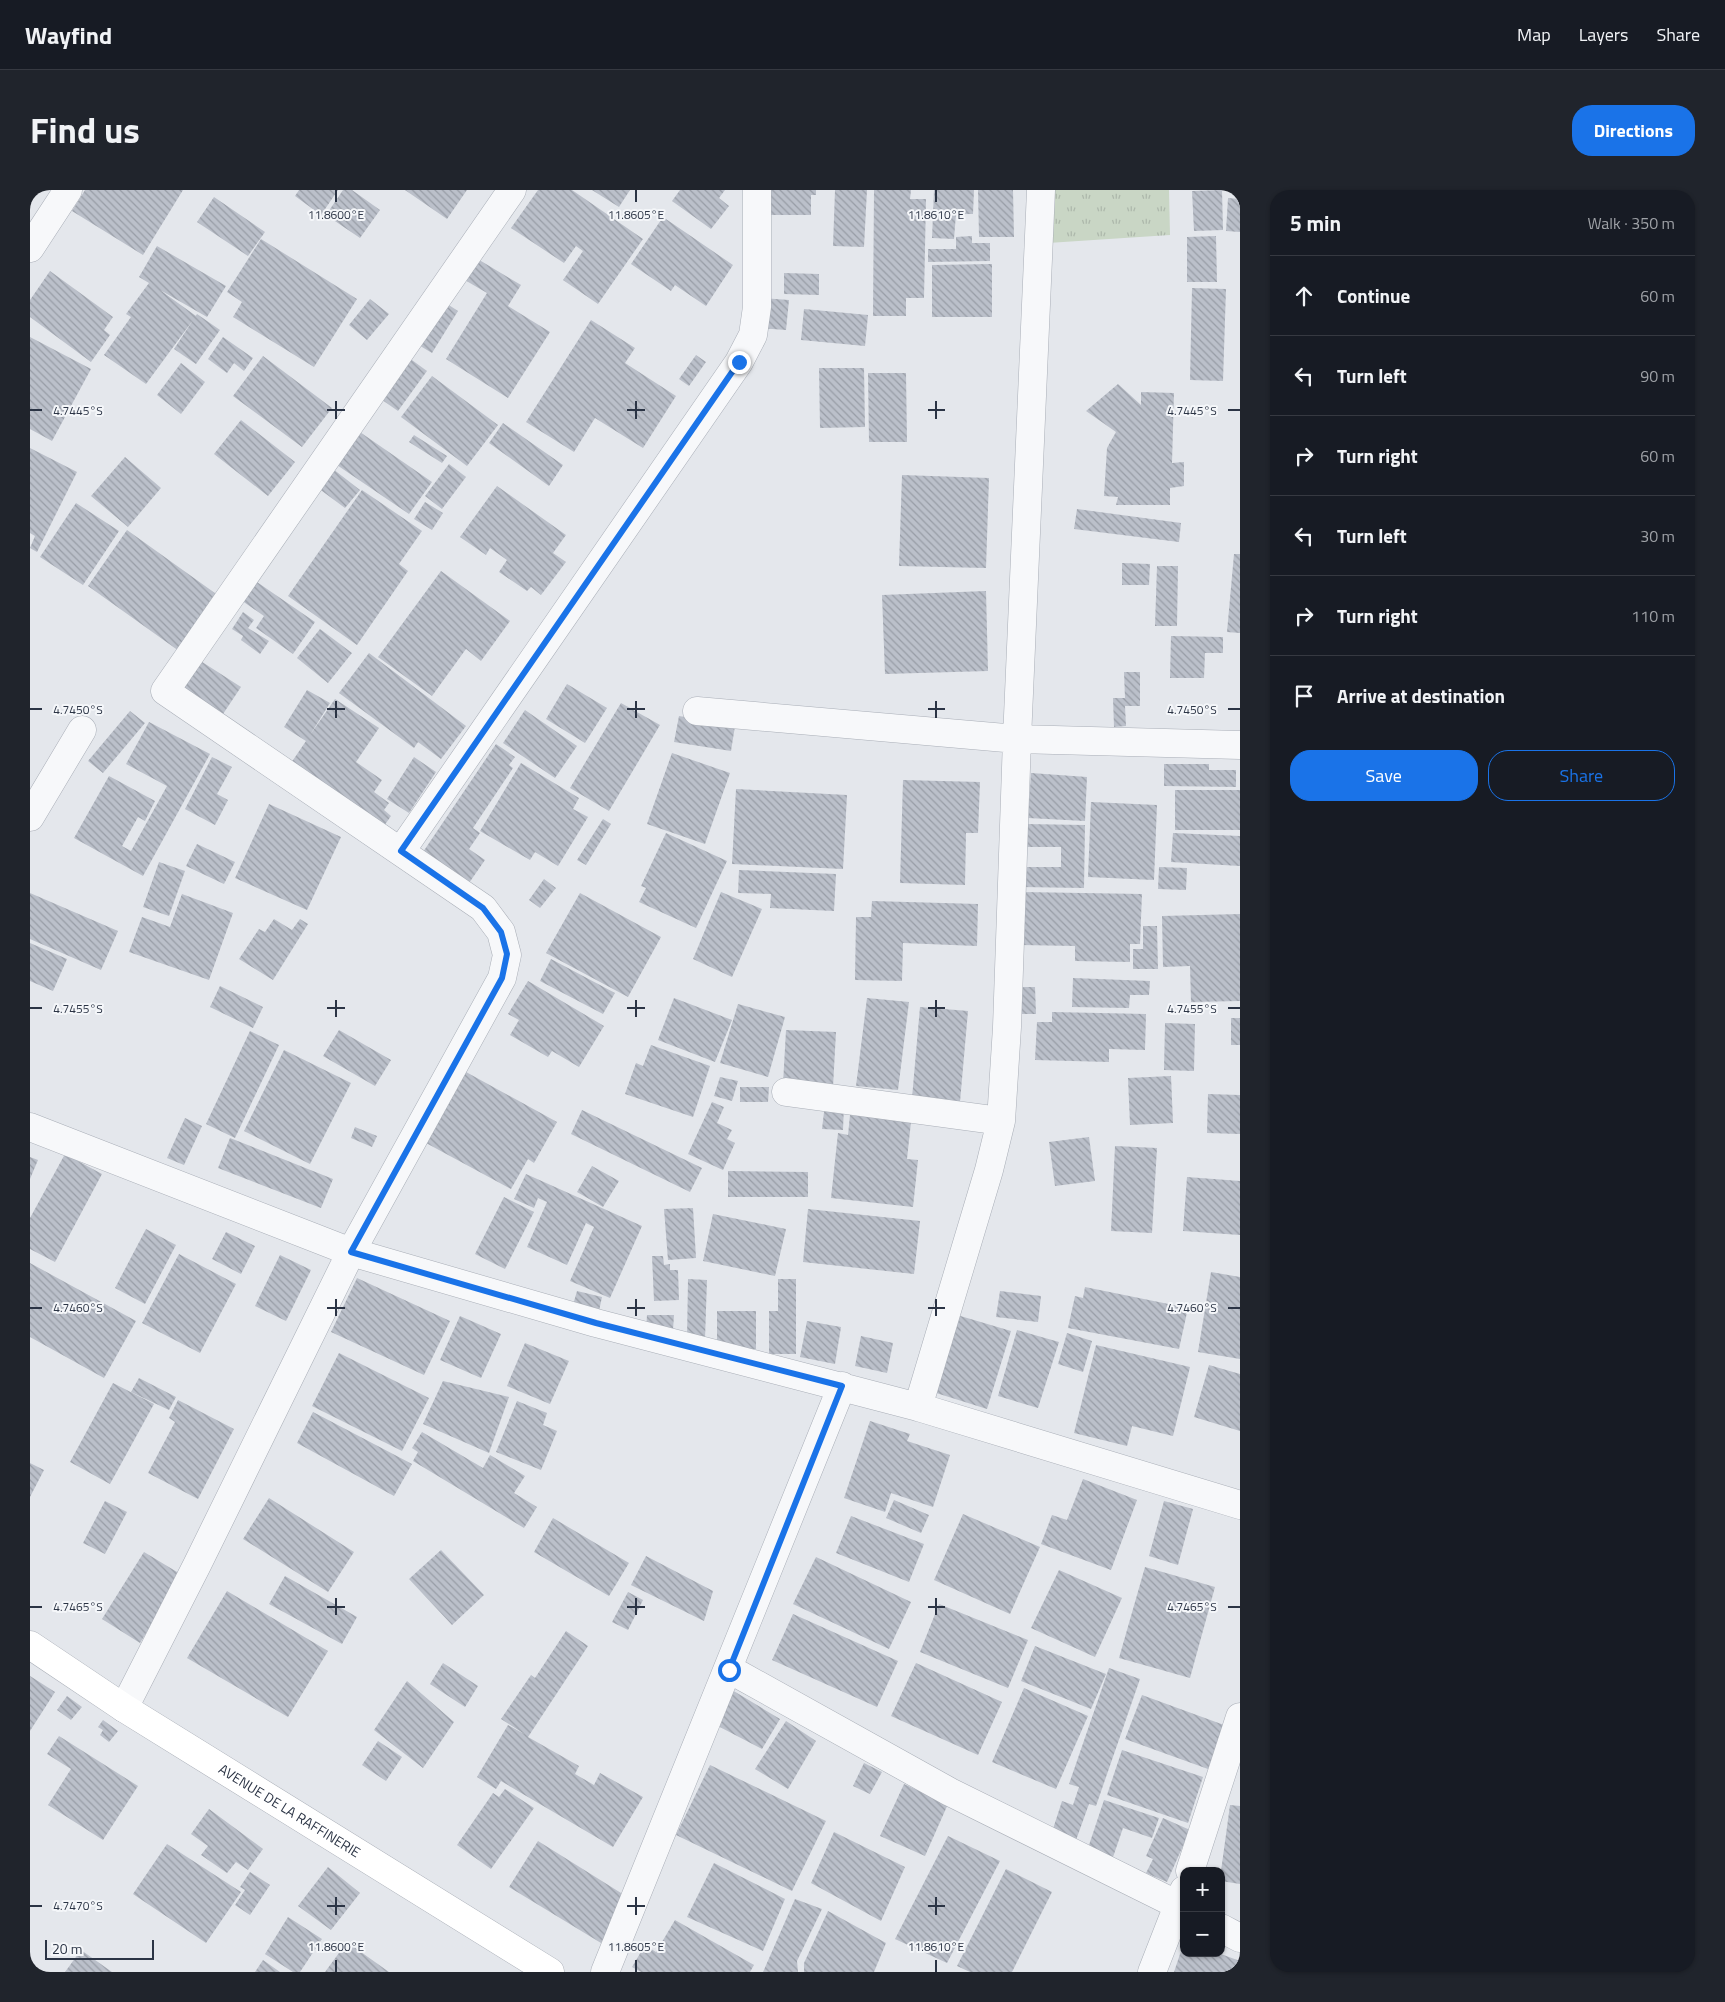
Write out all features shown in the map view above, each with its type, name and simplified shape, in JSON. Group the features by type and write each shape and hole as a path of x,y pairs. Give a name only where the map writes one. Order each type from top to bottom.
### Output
{"street":[{"path":"30,248 68,190"},
{"path":"124,1708 197,1565 351,1252 502,978 507,954 501,932 483,908 165,691 512,190"},
{"path":"401,851 739,362 753,335 758,307 757,190"},
{"path":"918,1407 986,1179 1000,1122 1007,1027 1017,739 1041,190"},
{"path":"697,711 1017,739 1240,745"},
{"path":"30,817 82,730"},
{"path":"786,1092 1000,1122"},
{"path":"30,1127 351,1252 596,1323 918,1407 1240,1505"},
{"path":"606,1972 842,1386"},
{"name":"AVENUE DE LA RAFFINERIE","path":"30,1645 124,1708 550,1972"},
{"path":"729,1670 950,1792 1180,1900"},
{"path":"1191,1867 1240,1717"},
{"path":"1152,1972 1180,1906"},
{"path":"1225,1930 1240,1938"}],"green space":[{"path":"1050,190 1169,190 1170,235 1048,243"}],"building":[{"path":"85,190 183,190 143,255 72,211"},
{"path":"299,190 338,190 321,215 295,196"},
{"path":"343,190 352,190 380,210 360,238 326,215"},
{"path":"405,190 467,190 447,219"},
{"path":"538,190 572,190 643,239 598,304 563,280 583,251 576,246 564,263 511,228"},
{"path":"592,190 630,190 619,207"},
{"path":"680,190 725,190 719,198 729,206 711,229 672,201"},
{"path":"767,190 816,190 816,195 811,195 811,215 766,215"},
{"path":"835,190 867,190 864,247 833,246"},
{"path":"874,190 911,190 910,199 926,199 924,298 906,298 906,316 873,316"},
{"path":"934,190 974,190 973,214 956,214 954,239 932,238"},
{"path":"978,190 1013,190 1014,237 979,237"},
{"path":"1222,190 1223,230 1194,231 1192,191"},
{"path":"214,197 265,232 248,256 197,222"},
{"path":"1228,198 1240,199 1240,232 1226,231"},
{"path":"663,217 733,265 706,306 675,285 671,291 631,264"},
{"path":"972,236 972,243 990,243 990,261 928,262 928,249 956,249 956,237"},
{"path":"1216,236 1217,282 1187,282 1187,237"},
{"path":"261,239 357,299 314,367 233,317 242,302 227,292"},
{"path":"157,246 226,286 207,317 160,290 196,316 146,384 104,355 131,317 126,314 149,283 139,277"},
{"path":"471,255 521,285 508,306 550,332 508,398 446,359 487,293 458,276"},
{"path":"992,264 992,317 932,317 932,265"},
{"path":"50,271 113,317 104,330 110,335 91,362 30,317 30,300"},
{"path":"784,273 819,274 819,295 784,294"},
{"path":"1192,288 1226,289 1223,381 1190,380"},
{"path":"438,298 458,311 432,353 412,341"},
{"path":"762,298 789,300 786,330 759,328"},
{"path":"370,299 389,314 367,340 349,325"},
{"path":"804,309 868,315 865,346 801,340"},
{"path":"197,314 220,330 196,364 174,349"},
{"path":"591,320 635,348 625,363 676,396 643,448 595,418 574,452 526,422"},
{"path":"30,337 91,369 52,441 30,429"},
{"path":"223,337 253,358 244,371 234,363 227,373 208,359"},
{"path":"405,355 427,371 398,411 375,395"},
{"path":"696,355 706,362 689,386 679,379"},
{"path":"263,356 332,408 302,447 233,396"},
{"path":"181,363 205,382 181,414 157,395"},
{"path":"819,368 864,368 865,427 820,428"},
{"path":"868,373 906,373 907,442 869,442"},
{"path":"432,376 498,425 467,466 401,417"},
{"path":"1118,384 1141,405 1141,392 1174,393 1172,463 1184,462 1184,486 1170,488 1170,505 1116,505 1118,497 1104,496 1107,448 1116,432 1086,411"},
{"path":"241,420 295,462 268,496 214,454"},
{"path":"503,423 563,465 549,486 489,443"},
{"path":"357,430 432,482 409,514 334,463"},
{"path":"414,435 447,456 442,463 409,442"},
{"path":"30,448 77,472 37,552 30,548 35,536 30,533"},
{"path":"125,457 161,488 128,527 91,496"},
{"path":"449,464 466,477 442,509 425,496"},
{"path":"333,469 360,490 345,508 318,488"},
{"path":"902,475 989,478 986,568 899,566"},
{"path":"497,486 566,535 553,553 566,562 541,595 531,587 527,591 499,572 507,560 490,548 486,555 460,537"},
{"path":"362,490 422,531 399,564 408,571 357,645 288,596"},
{"path":"425,502 443,513 432,530 414,519"},
{"path":"76,503 119,531 83,585 40,557"},
{"path":"1077,509 1181,523 1179,542 1074,529"},
{"path":"127,530 219,596 179,651 88,586"},
{"path":"1234,554 1240,554 1240,633 1227,632"},
{"path":"1122,563 1150,564 1149,585 1122,585"},
{"path":"1157,566 1178,566 1177,626 1155,626"},
{"path":"441,571 510,621 481,661 466,649 432,696 378,657"},
{"path":"251,578 315,622 293,654 256,628 264,616 238,598"},
{"path":"986,591 988,671 885,674 882,595"},
{"path":"243,612 254,620 248,628 269,641 260,654 241,640 243,636 232,629"},
{"path":"320,629 352,653 328,683 297,658"},
{"path":"1171,636 1223,637 1223,653 1205,653 1204,678 1170,678"},
{"path":"369,653 466,726 441,759 418,742 414,748 339,693"},
{"path":"196,658 241,687 221,717 176,688"},
{"path":"1124,672 1140,672 1140,706 1125,706 1126,726 1114,727 1113,698 1125,698"},
{"path":"567,684 607,708 585,743 546,719"},
{"path":"307,690 330,703 310,735 335,699 379,728 356,762 382,780 374,792 389,803 384,810 391,816 384,826 291,763 306,741 284,727"},
{"path":"621,703 660,725 609,811 570,788"},
{"path":"525,710 577,746 555,778 503,743"},
{"path":"130,711 145,723 103,773 88,761"},
{"path":"679,716 735,726 731,751 674,742"},
{"path":"149,722 210,754 143,876 74,838 109,776 155,801 145,821 138,817 122,846 131,851 167,786 126,764"},
{"path":"496,744 515,757 509,765 513,768 473,828 480,833 469,849 485,860 469,883 423,852"},
{"path":"672,753 730,773 705,844 647,824"},
{"path":"212,757 232,767 217,794 228,800 215,825 185,809"},
{"path":"414,757 436,772 409,813 387,799"},
{"path":"521,763 579,798 573,809 588,817 558,866 535,852 530,860 480,831"},
{"path":"1164,764 1209,764 1209,770 1236,770 1236,787 1164,786"},
{"path":"1031,773 1087,777 1085,821 1028,818"},
{"path":"903,780 980,782 978,833 966,833 965,885 900,883"},
{"path":"736,789 847,795 843,869 732,864"},
{"path":"1175,790 1240,790 1240,830 1175,830"},
{"path":"1091,802 1157,805 1154,880 1088,877"},
{"path":"269,804 341,837 307,910 235,878"},
{"path":"603,819 611,824 586,865 577,860"},
{"path":"1025,824 1085,825 1084,888 1021,887 1022,867 1061,867 1061,847 1024,847"},
{"path":"666,833 727,861 696,928 639,902 646,888 641,886"},
{"path":"1173,833 1240,836 1240,866 1171,862"},
{"path":"197,844 235,862 224,884 186,866"},
{"path":"159,862 185,871 169,916 143,907"},
{"path":"1159,867 1187,868 1186,890 1158,889"},
{"path":"739,870 836,874 834,911 770,908 771,894 738,893"},
{"path":"544,879 556,888 540,908 529,900"},
{"path":"721,892 762,909 732,977 693,959"},
{"path":"1022,892 1142,894 1140,944 1130,944 1130,962 1075,961 1075,946 1021,945"},
{"path":"30,893 118,931 101,970 30,939"},
{"path":"580,893 661,937 628,997 546,953"},
{"path":"182,894 233,913 209,980 129,952 142,917 170,927"},
{"path":"872,901 978,904 977,946 903,943 902,981 855,980 856,917 871,917"},
{"path":"1240,914 1240,1001 1191,1002 1190,966 1163,967 1162,916"},
{"path":"274,919 292,930 300,919 308,924 273,980 239,959 259,929 265,932"},
{"path":"1143,926 1157,926 1158,969 1133,969 1133,949 1143,949"},
{"path":"30,943 67,959 53,991 30,981"},
{"path":"551,959 615,993 603,1014 540,981"},
{"path":"1073,978 1150,981 1149,995 1130,995 1129,1008 1072,1007"},
{"path":"528,981 604,1026 579,1067 552,1051 548,1057 510,1035 519,1020 508,1014"},
{"path":"220,986 263,1007 253,1028 210,1007"},
{"path":"1011,987 1035,987 1036,1014 1011,1014"},
{"path":"674,998 732,1020 715,1062 658,1040"},
{"path":"867,998 909,1002 898,1090 856,1086"},
{"path":"738,1004 785,1017 768,1077 720,1063"},
{"path":"920,1007 968,1011 960,1102 912,1098"},
{"path":"1052,1012 1146,1014 1145,1050 1109,1049 1109,1062 1035,1060 1037,1022 1052,1022"},
{"path":"1231,1018 1240,1018 1240,1045 1231,1045"},
{"path":"1165,1023 1195,1024 1194,1071 1164,1070"},
{"path":"339,1030 391,1060 375,1086 323,1056"},
{"path":"786,1030 836,1032 833,1087 783,1084"},
{"path":"250,1031 279,1045 235,1138 206,1124"},
{"path":"651,1045 710,1066 693,1117 625,1094 636,1063 643,1066"},
{"path":"284,1050 351,1083 310,1164 244,1131"},
{"path":"466,1072 557,1122 534,1163 528,1159 511,1189 426,1143"},
{"path":"1171,1076 1173,1123 1130,1125 1128,1078"},
{"path":"720,1077 738,1081 732,1101 714,1096"},
{"path":"740,1087 769,1087 768,1102 740,1102"},
{"path":"1208,1094 1240,1095 1240,1134 1207,1133"},
{"path":"712,1102 724,1107 717,1123 732,1130 727,1139 735,1143 723,1170 688,1154"},
{"path":"825,1104 844,1105 843,1130 822,1129"},
{"path":"582,1110 702,1168 690,1192 571,1134"},
{"path":"850,1115 911,1122 907,1159 918,1160 913,1207 831,1198 838,1133 848,1135"},
{"path":"185,1118 202,1126 184,1165 167,1158"},
{"path":"355,1127 377,1136 372,1147 351,1138"},
{"path":"1089,1137 1095,1181 1055,1186 1049,1142"},
{"path":"230,1138 333,1179 321,1208 218,1168"},
{"path":"1115,1146 1157,1148 1152,1233 1111,1231"},
{"path":"65,1154 102,1174 55,1262 30,1249 30,1218"},
{"path":"30,1157 38,1160 30,1179"},
{"path":"592,1166 619,1181 603,1207 577,1192"},
{"path":"728,1171 808,1172 808,1197 728,1197"},
{"path":"526,1174 642,1226 610,1298 570,1281 594,1227 586,1223 567,1265 527,1247 547,1202 538,1198 534,1208 514,1199"},
{"path":"1187,1177 1240,1181 1240,1235 1183,1231"},
{"path":"504,1197 534,1212 505,1269 475,1254"},
{"path":"693,1208 696,1258 668,1260 664,1209"},
{"path":"808,1209 920,1221 914,1274 803,1262"},
{"path":"713,1214 786,1229 775,1276 703,1261"},
{"path":"146,1229 176,1245 145,1304 115,1288"},
{"path":"226,1232 255,1246 241,1274 212,1259"},
{"path":"179,1254 236,1284 200,1353 142,1323"},
{"path":"280,1255 311,1270 286,1321 255,1306"},
{"path":"652,1256 663,1256 664,1265 670,1264 670,1270 678,1270 679,1300 654,1301"},
{"path":"30,1263 136,1321 104,1378 30,1337"},
{"path":"1211,1272 1240,1277 1240,1359 1198,1352"},
{"path":"357,1278 450,1321 424,1375 331,1332"},
{"path":"688,1279 707,1280 705,1339 687,1339"},
{"path":"778,1279 796,1279 796,1354 769,1354 769,1311 778,1311"},
{"path":"1085,1287 1188,1308 1179,1349 1068,1328 1075,1296 1083,1298"},
{"path":"577,1291 602,1297 599,1311 573,1305"},
{"path":"1000,1291 1041,1296 1038,1322 996,1317"},
{"path":"717,1311 756,1311 756,1349 717,1349"},
{"path":"647,1315 674,1315 673,1330 646,1330"},
{"path":"957,1315 1011,1331 987,1409 933,1392"},
{"path":"460,1316 501,1334 481,1378 440,1360"},
{"path":"807,1321 841,1327 835,1364 800,1357"},
{"path":"1017,1330 1059,1342 1038,1408 998,1396"},
{"path":"1067,1333 1092,1341 1083,1372 1058,1364"},
{"path":"861,1336 893,1343 887,1373 855,1366"},
{"path":"525,1343 569,1361 550,1404 507,1386"},
{"path":"1096,1345 1190,1367 1173,1436 1132,1426 1127,1446 1074,1433"},
{"path":"339,1353 429,1398 402,1451 312,1406"},
{"path":"1209,1365 1240,1374 1240,1431 1194,1417"},
{"path":"139,1378 176,1397 169,1410 131,1392"},
{"path":"443,1381 509,1397 489,1453 423,1424"},
{"path":"113,1383 154,1404 110,1484 70,1462"},
{"path":"178,1400 234,1429 198,1499 148,1473 175,1422 169,1418"},
{"path":"517,1401 547,1413 543,1425 557,1431 541,1470 496,1452"},
{"path":"313,1412 412,1464 394,1496 297,1443"},
{"path":"870,1421 910,1434 907,1441 950,1455 933,1507 891,1493 885,1512 844,1498"},
{"path":"422,1432 483,1468 490,1455 525,1476 514,1493 537,1507 524,1528 413,1461 418,1452 412,1448"},
{"path":"30,1463 44,1470 30,1497"},
{"path":"1083,1479 1137,1500 1111,1570 1041,1544 1052,1515 1067,1520"},
{"path":"269,1498 354,1552 328,1592 243,1539"},
{"path":"894,1500 929,1515 921,1533 886,1518"},
{"path":"105,1501 127,1512 105,1554 83,1543"},
{"path":"1164,1501 1193,1509 1178,1565 1149,1556"},
{"path":"963,1514 1040,1547 1010,1614 934,1580"},
{"path":"851,1516 924,1544 909,1582 836,1553"},
{"path":"553,1518 629,1563 609,1596 534,1552"},
{"path":"441,1550 484,1595 452,1625 409,1579"},
{"path":"144,1552 182,1575 140,1643 102,1619"},
{"path":"646,1556 713,1591 704,1621 631,1585"},
{"path":"816,1557 911,1602 889,1649 793,1604"},
{"path":"1145,1567 1215,1587 1190,1678 1119,1658"},
{"path":"1059,1570 1122,1598 1095,1657 1031,1628"},
{"path":"285,1576 357,1617 342,1644 269,1604"},
{"path":"227,1591 328,1651 288,1717 187,1658"},
{"path":"628,1592 643,1600 628,1630 612,1622"},
{"path":"939,1604 1028,1640 1008,1688 920,1652"},
{"path":"793,1614 898,1661 877,1707 772,1660"},
{"path":"566,1631 588,1646 528,1737 579,1766 575,1774 594,1785 600,1773 643,1797 613,1847 501,1781 496,1789 477,1777 508,1725 526,1735 501,1719 531,1675 535,1678"},
{"path":"1035,1646 1106,1674 1091,1709 1021,1681"},
{"path":"443,1663 478,1686 465,1707 430,1684"},
{"path":"916,1663 1002,1702 978,1755 891,1716"},
{"path":"1109,1668 1140,1679 1096,1806 1089,1804 1075,1843 1051,1835 1062,1801 1073,1805 1079,1787 1069,1784"},
{"path":"30,1676 55,1692 30,1731"},
{"path":"407,1681 454,1722 423,1768 374,1730"},
{"path":"1024,1688 1088,1716 1056,1789 992,1762"},
{"path":"732,1690 780,1719 762,1749 716,1725"},
{"path":"1142,1695 1224,1725 1208,1769 1125,1739"},
{"path":"67,1696 82,1707 71,1720 57,1710"},
{"path":"103,1720 118,1731 109,1742 100,1735 103,1730 98,1727"},
{"path":"786,1721 816,1741 788,1789 755,1769"},
{"path":"59,1736 138,1786 103,1840 48,1805 71,1769 47,1754"},
{"path":"378,1741 402,1757 386,1781 362,1765"},
{"path":"1122,1750 1203,1777 1188,1823 1107,1795"},
{"path":"864,1763 882,1772 870,1794 853,1786"},
{"path":"710,1765 826,1821 792,1891 676,1835"},
{"path":"904,1784 948,1804 925,1856 880,1836"},
{"path":"505,1789 534,1808 491,1869 457,1845 493,1793 499,1797"},
{"path":"1104,1800 1159,1818 1152,1838 1123,1828 1112,1860 1087,1851"},
{"path":"1230,1805 1240,1806 1240,1884 1225,1882 1225,1867 1222,1867"},
{"path":"209,1809 263,1849 248,1870 236,1862 227,1873 201,1855 208,1846 191,1834"},
{"path":"1163,1818 1190,1830 1167,1882 1146,1873 1153,1859 1146,1856"},
{"path":"834,1832 905,1867 881,1921 811,1883"},
{"path":"948,1836 1000,1861 947,1963 895,1939"},
{"path":"538,1841 629,1898 601,1943 509,1887"},
{"path":"167,1844 241,1892 206,1943 133,1894"},
{"path":"714,1863 785,1899 763,1951 687,1917"},
{"path":"328,1867 360,1893 331,1930 298,1906"},
{"path":"1006,1869 1052,1892 1012,1972 970,1972 957,1966"},
{"path":"250,1872 270,1885 250,1915 235,1905 245,1890 240,1887"},
{"path":"795,1899 822,1909 797,1961 798,1972 763,1972"},
{"path":"828,1911 886,1943 874,1972 804,1972 804,1963"},
{"path":"288,1917 322,1939 300,1972 293,1972 265,1954"},
{"path":"675,1920 754,1965 750,1972 641,1972 632,1967 645,1945 656,1952"},
{"path":"347,1942 389,1972 325,1972"},
{"path":"81,1950 112,1972 65,1972"},
{"path":"1180,1954 1180,1957 1225,1956 1240,1961 1240,1972 1174,1972"},
{"path":"263,1960 280,1972 255,1972"}],"route":[{"path":"729,1670 842,1386 596,1323 351,1252 502,978 507,954 501,932 483,908 401,851 739,362"}]}
